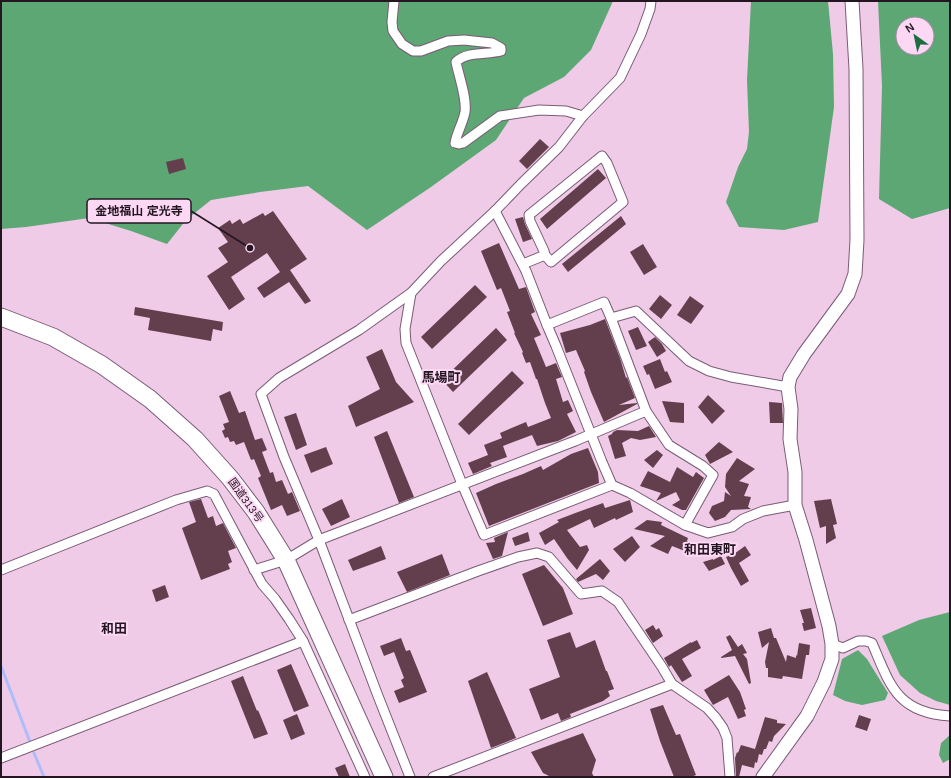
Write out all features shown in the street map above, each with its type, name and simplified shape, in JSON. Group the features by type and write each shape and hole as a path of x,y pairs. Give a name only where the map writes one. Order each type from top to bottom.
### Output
{"highway":[{"name":"国道313号","path":"1,317 53,337 102,365 150,399 195,439 230,478 256,512 286,560 384,777"}],"street":[{"path":"394,1 392,22 393,31 402,44 413,51 421,51 448,41 464,40 492,43 501,48 501,51 468,56 459,59 456,62 466,106 465,114 456,136 456,143 463,143 500,116 539,110 566,111 583,116"},
{"path":"410,777 318,540 284,457 261,394 279,378 359,330 412,293 441,261 495,211 520,184 559,148 583,116 620,78 641,34 650,9 651,1"},
{"path":"762,777 807,716 824,682 832,659 832,644 829,626 795,505 795,472 790,439 791,409 788,387 790,377 804,354 848,294 855,274 857,240 856,69 852,1"},
{"path":"602,156 607,162 623,202 551,262 545,255 530,221 529,215 602,156"},
{"path":"495,211 523,264 612,484 685,525 708,533 732,527 743,519 763,511 795,505"},
{"path":"523,264 545,255"},
{"path":"412,293 405,329 406,343 484,535 612,484"},
{"path":"547,325 604,302 646,411 668,445 703,466 713,475 685,525"},
{"path":"611,318 636,311 689,361 709,372 788,387"},
{"path":"254,570 286,560 318,540 592,434 646,411"},
{"path":"1,570 176,500 207,490 214,494 262,584 275,599 303,641 365,777"},
{"path":"349,620 518,557 537,553 549,557 581,594 602,591 618,602 662,666 672,684 707,708 716,718 727,738 730,777"},
{"path":"1,758 303,641"},
{"path":"832,644 843,648 858,641 872,643 887,680 904,702 921,711 936,716 950,716"},
{"path":"433,777 672,684"}],"green space":[{"path":"1,1 613,1 591,50 564,77 524,98 496,140 431,187 367,230 308,186 211,200 186,220 167,244 89,218 1,229"},
{"path":"751,1 828,1 833,54 834,107 818,222 784,230 739,227 726,202 738,167 747,149 749,132 747,80"},
{"path":"878,1 950,1 950,208 912,219 879,199 882,86"},
{"path":"950,612 950,705 936,701 920,693 900,675 882,636 919,620"},
{"path":"858,650 867,659 888,693 885,700 862,705 845,701 833,695 842,659"},
{"path":"950,735 950,759 943,763 939,755 941,743"}],"building":[{"path":"540,139 549,147 527,169 519,161"},
{"path":"183,158 186,169 169,174 166,162"},
{"path":"598,169 606,178 547,229 540,219"},
{"path":"273,211 307,259 290,270 311,301 305,304 289,282 264,298 257,288 280,272 267,253 231,277 245,299 229,310 207,276 228,262 218,248 228,242 218,228 230,220 232,224 240,219 243,224 263,213 265,216"},
{"path":"621,216 626,224 568,272 562,264"},
{"path":"523,217 532,239 523,242 515,219"},
{"path":"499,243 519,289 526,287 535,312 531,314 541,335 534,338 546,367 556,363 562,377 556,379 563,402 568,400 573,411 567,414 576,432 558,441 537,446 532,435 503,446 507,457 490,463 492,466 473,474 468,463 488,455 484,445 502,438 500,433 526,422 528,427 551,418 530,362 526,363 522,353 523,352 514,333 507,312 510,311 501,288 497,290 481,251"},
{"path":"643,244 657,267 644,275 630,252"},
{"path":"475,285 487,297 432,349 421,337"},
{"path":"660,295 672,305 661,319 649,309"},
{"path":"690,296 704,306 691,324 677,315"},
{"path":"135,307 223,322 222,331 213,329 211,341 148,330 150,318 134,315"},
{"path":"605,319 626,378 627,377 635,398 619,405 637,404 604,422 591,392 584,372 585,371 576,350 566,353 560,333 590,325"},
{"path":"638,327 647,346 636,350 628,331"},
{"path":"496,328 507,340 453,392 442,380"},
{"path":"655,337 666,351 657,357 648,342"},
{"path":"382,349 396,382 414,402 356,427 348,406 380,389 366,357"},
{"path":"660,359 665,372 667,371 672,382 655,389 649,374 647,375 643,366"},
{"path":"512,371 524,383 469,435 458,424"},
{"path":"230,391 239,413 245,411 255,440 262,438 267,450 262,452 270,473 273,472 276,482 282,480 288,494 292,492 300,511 287,516 282,505 271,510 258,478 261,476 254,459 251,460 244,442 236,445 234,441 230,442 228,437 225,438 222,431 225,429 223,424 229,422 219,396"},
{"path":"708,395 725,411 712,424 698,407"},
{"path":"662,401 684,403 684,423 670,422"},
{"path":"769,402 782,403 783,423 770,423"},
{"path":"296,413 307,445 296,450 284,417"},
{"path":"649,426 656,437 640,440 631,438 622,443 626,456 615,459 608,436 617,430 638,431"},
{"path":"387,431 414,497 399,503 374,437"},
{"path":"719,442 733,452 710,464 705,455"},
{"path":"326,447 333,464 311,473 304,455"},
{"path":"588,448 598,472 599,483 489,526 476,493 541,466 543,470 571,454"},
{"path":"657,450 663,455 653,468 644,460"},
{"path":"737,458 755,469 739,481 749,484 744,496 751,497 748,507 751,509 731,510 725,517 715,521 709,513 712,506 724,501 725,492 731,496 725,487 726,474"},
{"path":"677,467 693,477 696,472 704,478 686,510 682,510 672,505 680,500 676,492 656,501 661,493 640,486 648,471 670,482"},
{"path":"201,499 208,518 213,516 216,526 223,523 236,548 228,551 232,562 228,564 230,569 201,580 182,528 196,522 189,502"},
{"path":"342,499 350,517 331,526 322,509"},
{"path":"831,499 837,524 833,525 836,538 826,544 826,526 820,528 814,501"},
{"path":"630,500 633,512 616,520 615,518 594,528 590,519 567,530 580,547 587,545 589,550 577,570 554,539 545,545 539,533 559,522 557,520 578,512 603,503 605,508"},
{"path":"647,520 662,522 661,525 688,538 687,541 695,546 690,553 672,546 668,554 650,546 665,536 634,529"},
{"path":"508,532 502,556 493,559 486,543 495,542 494,538"},
{"path":"528,532 530,541 515,546 512,538"},
{"path":"632,536 640,547 625,562 613,549"},
{"path":"381,546 386,559 353,571 348,560"},
{"path":"745,546 751,555 739,563 749,581 741,586 726,557 734,554"},
{"path":"442,554 450,575 407,592 397,572"},
{"path":"721,556 725,564 709,571 703,562 713,560"},
{"path":"600,559 610,571 603,580 596,574 578,582 576,579"},
{"path":"544,565 563,588 573,614 543,626 522,574"},
{"path":"165,585 169,597 156,602 152,590"},
{"path":"811,608 816,628 804,631 802,623 804,623 800,610"},
{"path":"653,625 656,630 659,628 663,636 653,643 645,630"},
{"path":"771,628 774,638 776,638 786,662 787,655 796,658 799,643 810,645 809,655 806,655 802,679 783,676 782,679 768,677 768,668 766,668 765,662 769,642 762,648 758,632"},
{"path":"570,632 576,648 595,640 614,689 608,691 610,696 603,701 570,714 571,717 561,721 558,713 541,720 529,689 560,677 547,640"},
{"path":"730,635 738,647 742,644 747,653 743,654 747,659 751,683 749,684 735,656 721,658 732,650 726,637"},
{"path":"401,638 406,651 410,650 427,692 399,703 394,691 404,687 401,680 404,678 394,652 384,656 380,646"},
{"path":"697,640 701,648 682,659 692,676 682,682 671,665 669,667 664,658"},
{"path":"291,664 309,706 294,712 277,670"},
{"path":"487,672 516,738 491,748 468,681"},
{"path":"729,675 740,692 746,709 744,710 746,716 738,719 728,697 713,705 704,690"},
{"path":"243,676 268,734 254,739 231,681"},
{"path":"663,705 676,735 680,734 696,775 691,777 674,777 660,741 650,709"},
{"path":"297,714 305,734 291,740 283,720"},
{"path":"859,715 871,719 867,731 855,727"},
{"path":"765,717 777,720 777,723 786,724 774,736 772,742 769,741 762,755 759,754 754,768 742,765 739,777 736,777 735,758 737,752 738,753 741,745 755,749"},
{"path":"583,733 596,760 592,773 594,777 551,777 543,773 531,752"},
{"path":"345,764 350,777 339,777 335,768"}],"waterway":[{"path":"1,666 30,742"},
{"path":"34,753 44,777"}],"place":[{"name":"金地福山 定光寺","path":"250,248"}],"district":[{"name":"馬場町","path":"441,377"},
{"name":"和田東町","path":"710,549"},
{"name":"和田","path":"114,628"}]}
